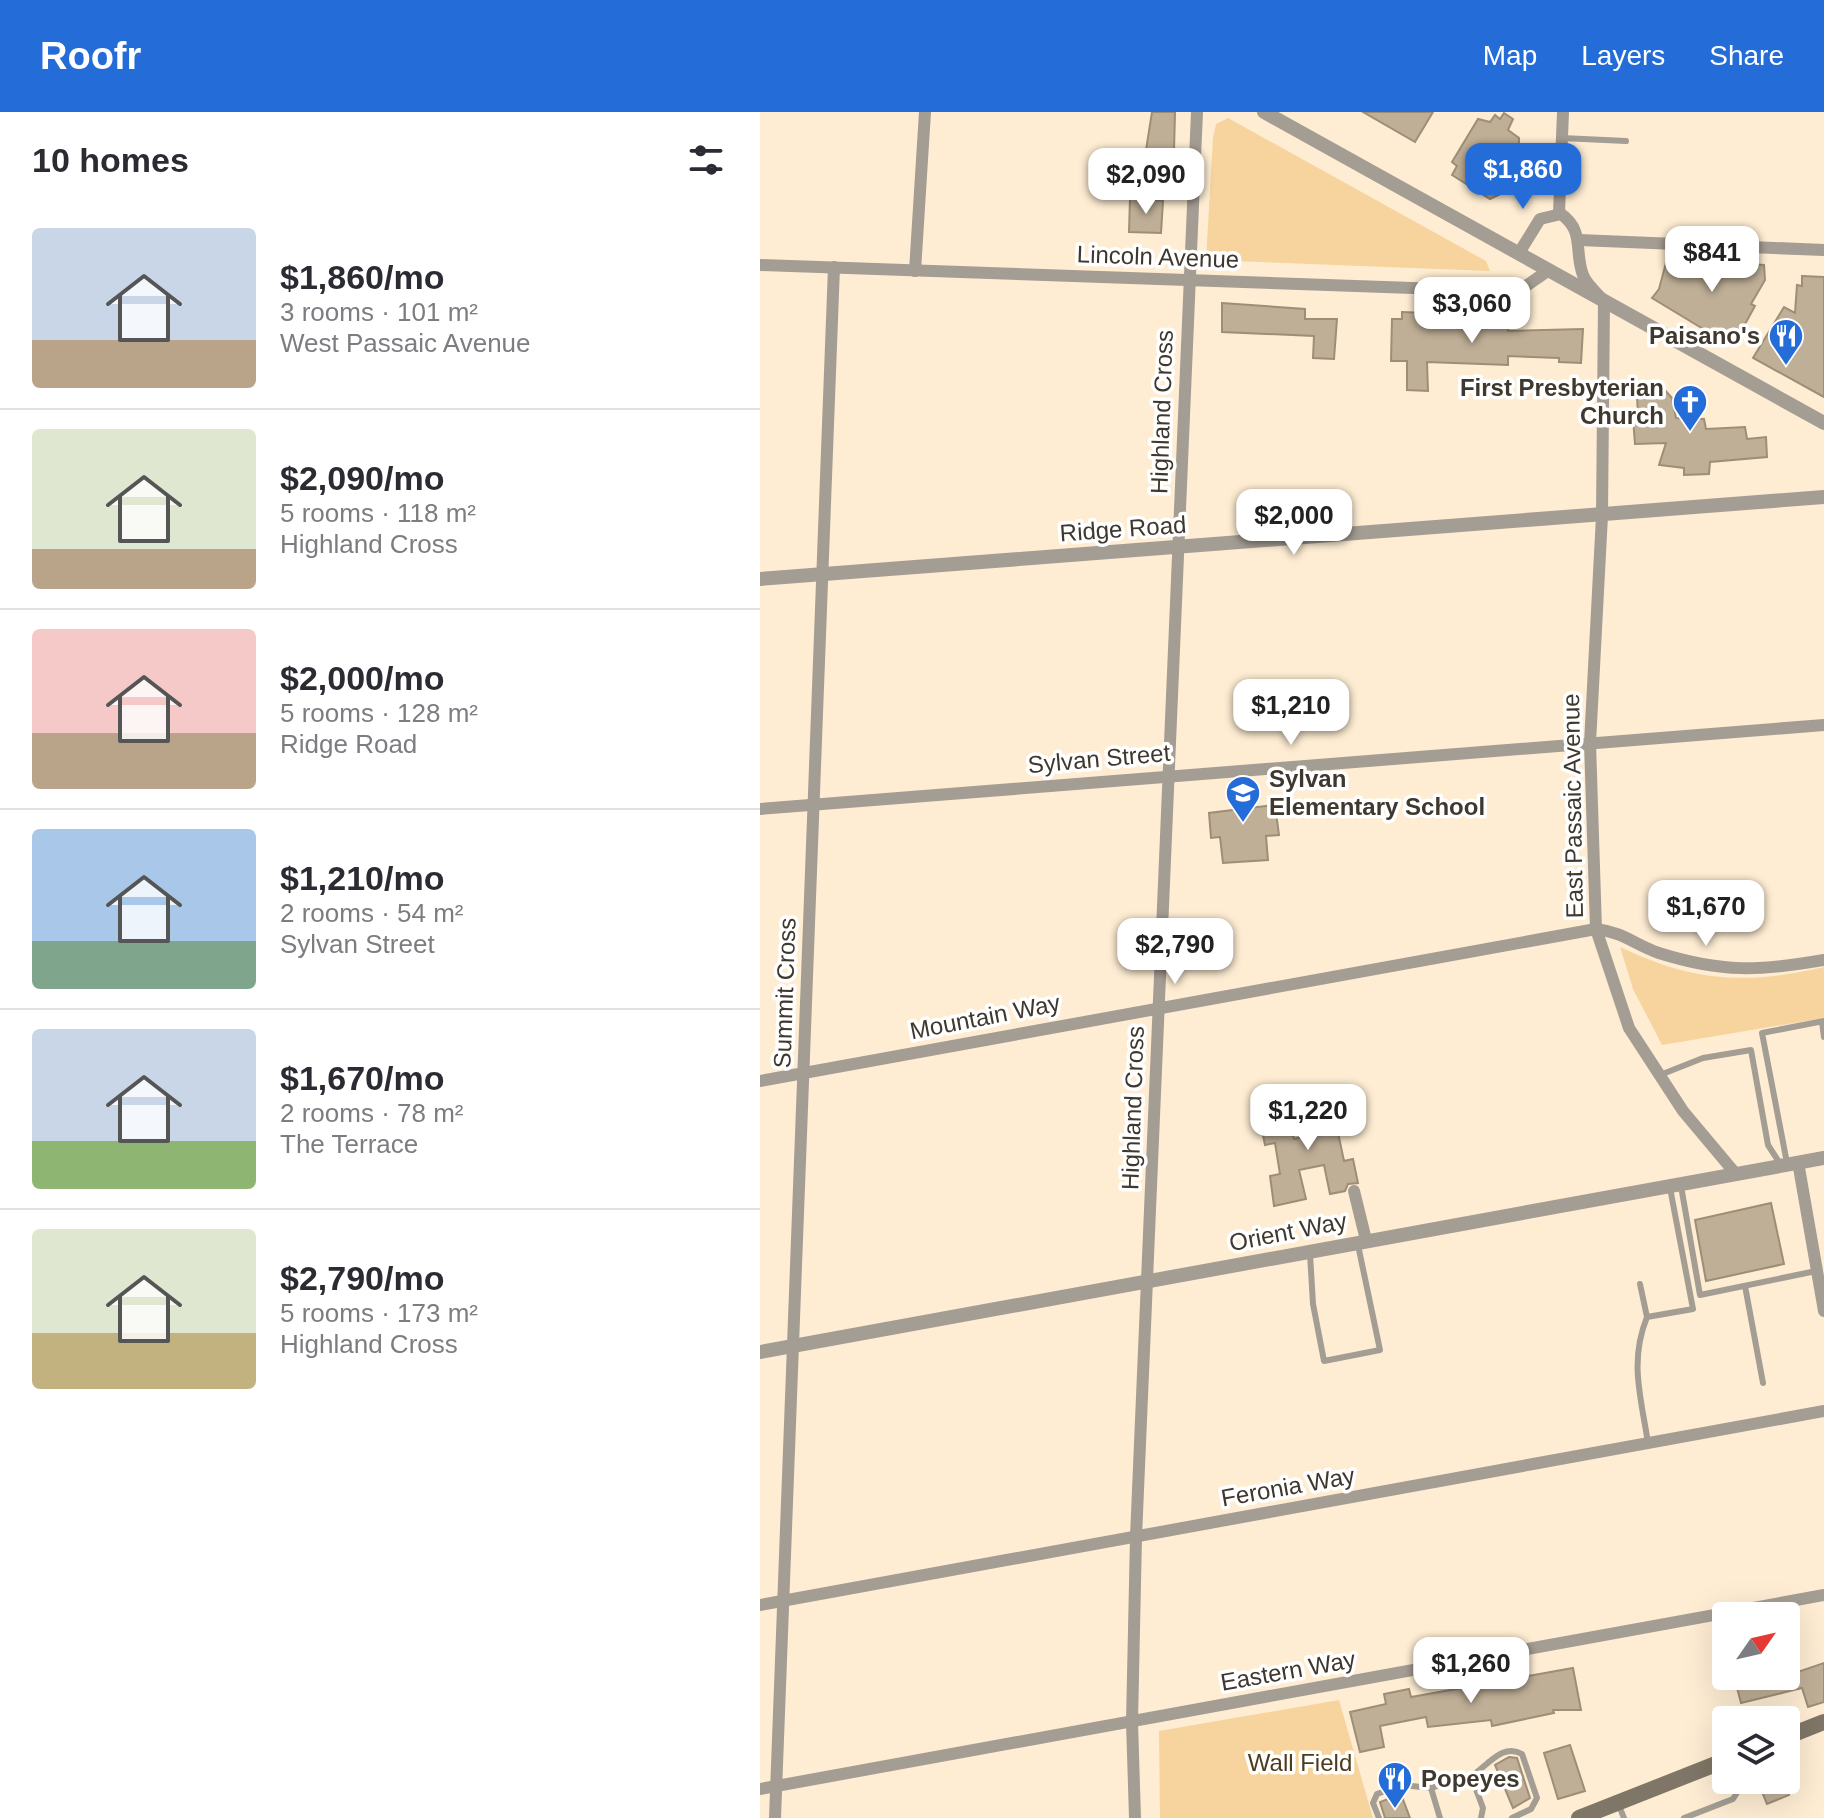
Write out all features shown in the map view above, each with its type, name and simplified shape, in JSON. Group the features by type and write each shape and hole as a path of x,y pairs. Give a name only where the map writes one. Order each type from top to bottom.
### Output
{"main road":[{"path":"1800,1731 1824,1722"},
{"path":"1579,1818 1621,1811 1712,1767"}],"street":[{"path":"915,271 925,112"},
{"name":"Highland Cross","path":"1135,1818 1132,1722 1136,1537 1197,112"},
{"path":"1264,112 1283,117 1824,423"},
{"path":"1559,213 1563,112"},
{"path":"1519,253 1540,219 1559,213"},
{"path":"1559,213 1568,219 1579,240 1583,276 1604,301"},
{"path":"1579,240 1824,250"},
{"name":"Lincoln Avenue","path":"760,265 1470,290 1523,288 1549,270"},
{"name":"Summit Cross","path":"775,1818 790,1347 815,805 834,267"},
{"name":"East Passaic Avenue","path":"1604,301 1602,516 1590,743 1596,929 1629,1028 1683,1111 1735,1173"},
{"name":"Ridge Road","path":"760,579 1824,497"},
{"name":"Sylvan Street","path":"760,809 1824,725"},
{"path":"1596,929 1624,934 1654,951 1700,965 1758,971 1824,960"},
{"name":"Mountain Way","path":"760,1081 1596,929"},
{"name":"Orient Way","path":"760,1352 1824,1158"},
{"path":"1789,1164 1818,1264 1824,1311"},
{"path":"1354,1191 1362,1240"},
{"name":"Feronia Way","path":"760,1605 1824,1411"},
{"name":"Eastern Way","path":"760,1789 1824,1595"}],"lane":[{"path":"1562,138 1626,141"},
{"path":"1789,1164 1762,1033 1823,1021 1824,1037"},
{"path":"1660,1075 1703,1058 1751,1050 1768,1145 1789,1164"},
{"path":"1675,1183 1700,1295 1745,1286 1818,1264"},
{"path":"1647,1317 1693,1309 1675,1183"},
{"path":"1310,1251 1324,1361 1380,1350 1364,1278 1362,1240"},
{"path":"1640,1284 1647,1317 1634,1361 1648,1443"},
{"path":"1745,1286 1763,1383"},
{"path":"1379,1818 1373,1803 1377,1794 1402,1785 1431,1788 1437,1783 1471,1776 1501,1754 1513,1750 1522,1754 1537,1798 1531,1809 1512,1818"},
{"path":"1471,1776 1483,1808 1481,1818"},
{"path":"1431,1788 1440,1818"},
{"path":"1684,1818 1733,1799 1736,1794"}],"green space":[{"path":"1228,118 1486,261 1490,271 1206,260 1213,138 1216,124"},
{"path":"1620,947 1672,967 1720,977 1769,976 1824,967 1824,1018 1662,1045 1633,989"},
{"name":"Wall Field","path":"1339,1700 1373,1818 1160,1818 1159,1731"}],"building":[{"path":"1152,112 1175,112 1174,151 1146,150"},
{"path":"1363,112 1433,112 1415,142"},
{"path":"1504,113 1513,119 1508,130 1519,138 1519,185 1490,199 1452,175 1457,166 1452,162 1478,119 1490,122 1495,115 1500,119"},
{"path":"1130,198 1163,201 1161,233 1129,232"},
{"path":"1667,259 1764,265 1765,280 1739,335 1736,332 1728,344 1652,298 1659,289"},
{"path":"1802,276 1824,277 1824,397 1753,358 1784,307 1795,313 1797,285 1802,286"},
{"path":"1222,303 1305,309 1305,319 1337,319 1334,359 1313,358 1314,336 1222,332"},
{"path":"1402,312 1451,314 1451,328 1508,328 1508,331 1583,329 1581,363 1559,362 1559,358 1508,356 1508,365 1427,362 1428,391 1407,390 1407,361 1391,361 1392,319 1402,319"},
{"name":"First Presbyterian Church","path":"1648,386 1663,388 1672,398 1676,418 1704,419 1706,429 1745,427 1747,439 1766,437 1767,457 1710,462 1709,474 1684,475 1684,468 1659,465 1666,443 1635,444 1633,418 1638,417 1637,396"},
{"name":"Sylvan Elementary School","path":"1275,805 1279,835 1266,836 1268,860 1223,863 1220,837 1211,838 1209,813"},
{"path":"1342,1098 1348,1125 1337,1128 1344,1161 1353,1159 1358,1183 1348,1184 1345,1191 1330,1194 1324,1165 1299,1170 1306,1199 1274,1206 1270,1176 1280,1174 1275,1143 1265,1145 1259,1115 1288,1110 1294,1139 1318,1133 1315,1105"},
{"path":"1771,1203 1784,1264 1706,1281 1695,1220"},
{"path":"1824,1663 1824,1702 1808,1707 1800,1688 1800,1671"},
{"path":"1573,1668 1581,1710 1553,1710 1554,1713 1492,1726 1491,1720 1428,1727 1426,1717 1380,1726 1384,1747 1360,1752 1350,1712 1386,1704 1384,1694 1409,1689 1411,1697"},
{"path":"1738,1690 1794,1690 1741,1703"},
{"path":"1570,1745 1585,1791 1558,1799 1544,1753"},
{"path":"1509,1757 1517,1758 1530,1798 1513,1808 1495,1765"},
{"name":"Popeyes","path":"1401,1794 1410,1818 1385,1818 1380,1802"},
{"path":"1763,1794 1789,1794 1789,1795 1767,1804"}],"place":[{"name":"Paisano's","path":"1786,367"},
{"name":"First Presbyterian Church","path":"1690,433"},
{"name":"Sylvan Elementary School","path":"1243,824"},
{"name":"Popeyes","path":"1395,1810"}]}
